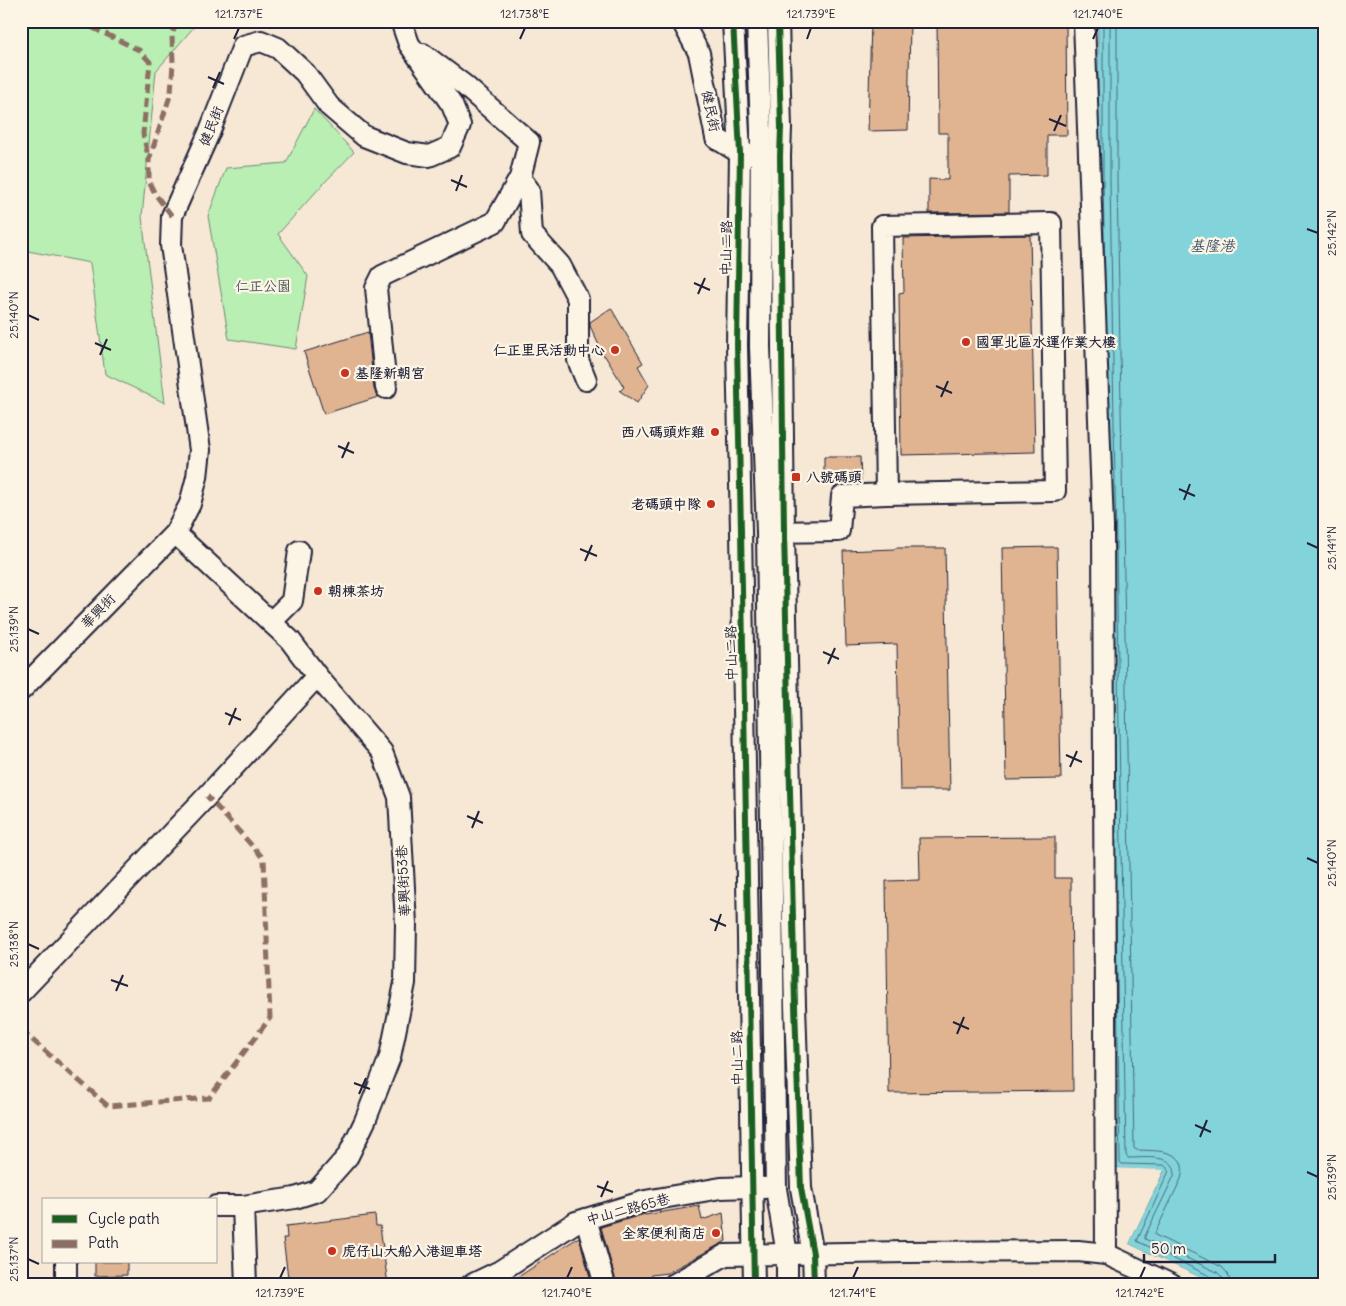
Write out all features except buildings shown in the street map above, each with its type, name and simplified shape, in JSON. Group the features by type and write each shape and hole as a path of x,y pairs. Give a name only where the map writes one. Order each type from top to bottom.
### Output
{"street":[{"name":"健民街","path":"175,533 190,504 197,477 200,450 171,245 172,216 209,133 243,46 261,41 278,48 305,73 329,106 364,136 407,153 429,156 450,146 460,125 452,105 409,44 401,21"},
{"name":"健民街","path":"682,21 699,54 716,138 740,152 780,156"},
{"name":"中山二路","path":"734,21 740,152 737,345 754,1285"},
{"path":"757,21 761,130 760,347 775,532 801,1188 813,1254 814,1285"},
{"path":"778,21 781,128 775,532 776,1189 787,1254 787,1285"},
{"path":"1084,21 1103,526 1106,1254"},
{"path":"386,388 376,288 382,276 494,222 520,178 529,142 464,85 409,44"},
{"path":"520,178 529,190 532,234 560,265 578,298 578,360 586,380"},
{"path":"741,531 839,531 842,496 1055,490 1051,223 882,226 886,494"},
{"name":"華興街53巷","path":"175,533 290,640 317,676 382,752 399,797 406,924 405,984 390,1057 365,1122 348,1156 317,1191 295,1198 243,1206 218,1206"},
{"name":"華興街","path":"21,690 175,533"},
{"path":"270,622 292,601 299,551"},
{"path":"21,992 207,796 317,676"},
{"name":"中山二路65巷","path":"471,1285 500,1271 576,1222 645,1201 721,1188 801,1188"},
{"path":"243,1206 246,1285"},
{"path":"586,1219 605,1285"},
{"path":"677,1284 724,1255 1078,1251 1106,1254 1172,1285"},
{"path":"66,1264 66,1285"}],"green space":[{"path":"21,21 199,21 156,71 142,217 165,403 105,374 90,263 28,251 21,260"},
{"name":"仁正公園","path":"314,109 354,152 278,234 308,276 296,349 229,339 208,216 226,168 286,163"}],"water":[{"name":"基隆港","path":"1098,21 1325,21 1325,1285 1216,1285 1129,1244 1164,1171 1115,1168 1098,179"}],"pier":[{"path":"1115,1168 1164,1170 1129,1244 1216,1285 1211,1285 1128,1246 1127,1243 1160,1173 1115,1171"}],"marked path":[{"path":"78,21 139,50 150,62 143,134 149,160"},
{"path":"172,216 155,194 149,182 149,160 171,93 172,35 177,21"},
{"path":"21,1030 108,1106 209,1098 270,1018 264,859 207,796"}],"cycle path":[{"path":"733,21 740,153 737,345 754,1285"},
{"path":"778,21 781,128 784,532 795,1005 801,1188 813,1254 814,1285"}],"place":[{"name":"國軍北區水運作業大樓","path":"966,342"},
{"name":"仁正里民活動中心","path":"615,350"},
{"name":"基隆新朝宮","path":"345,373"},
{"name":"西八碼頭炸雞","path":"715,432"},
{"name":"八號碼頭","path":"796,477"},
{"name":"老碼頭中隊","path":"711,504"},
{"name":"朝棟茶坊","path":"318,591"},
{"name":"全家便利商店","path":"716,1233"},
{"name":"虎仔山大船入港迴車塔","path":"332,1251"}]}
